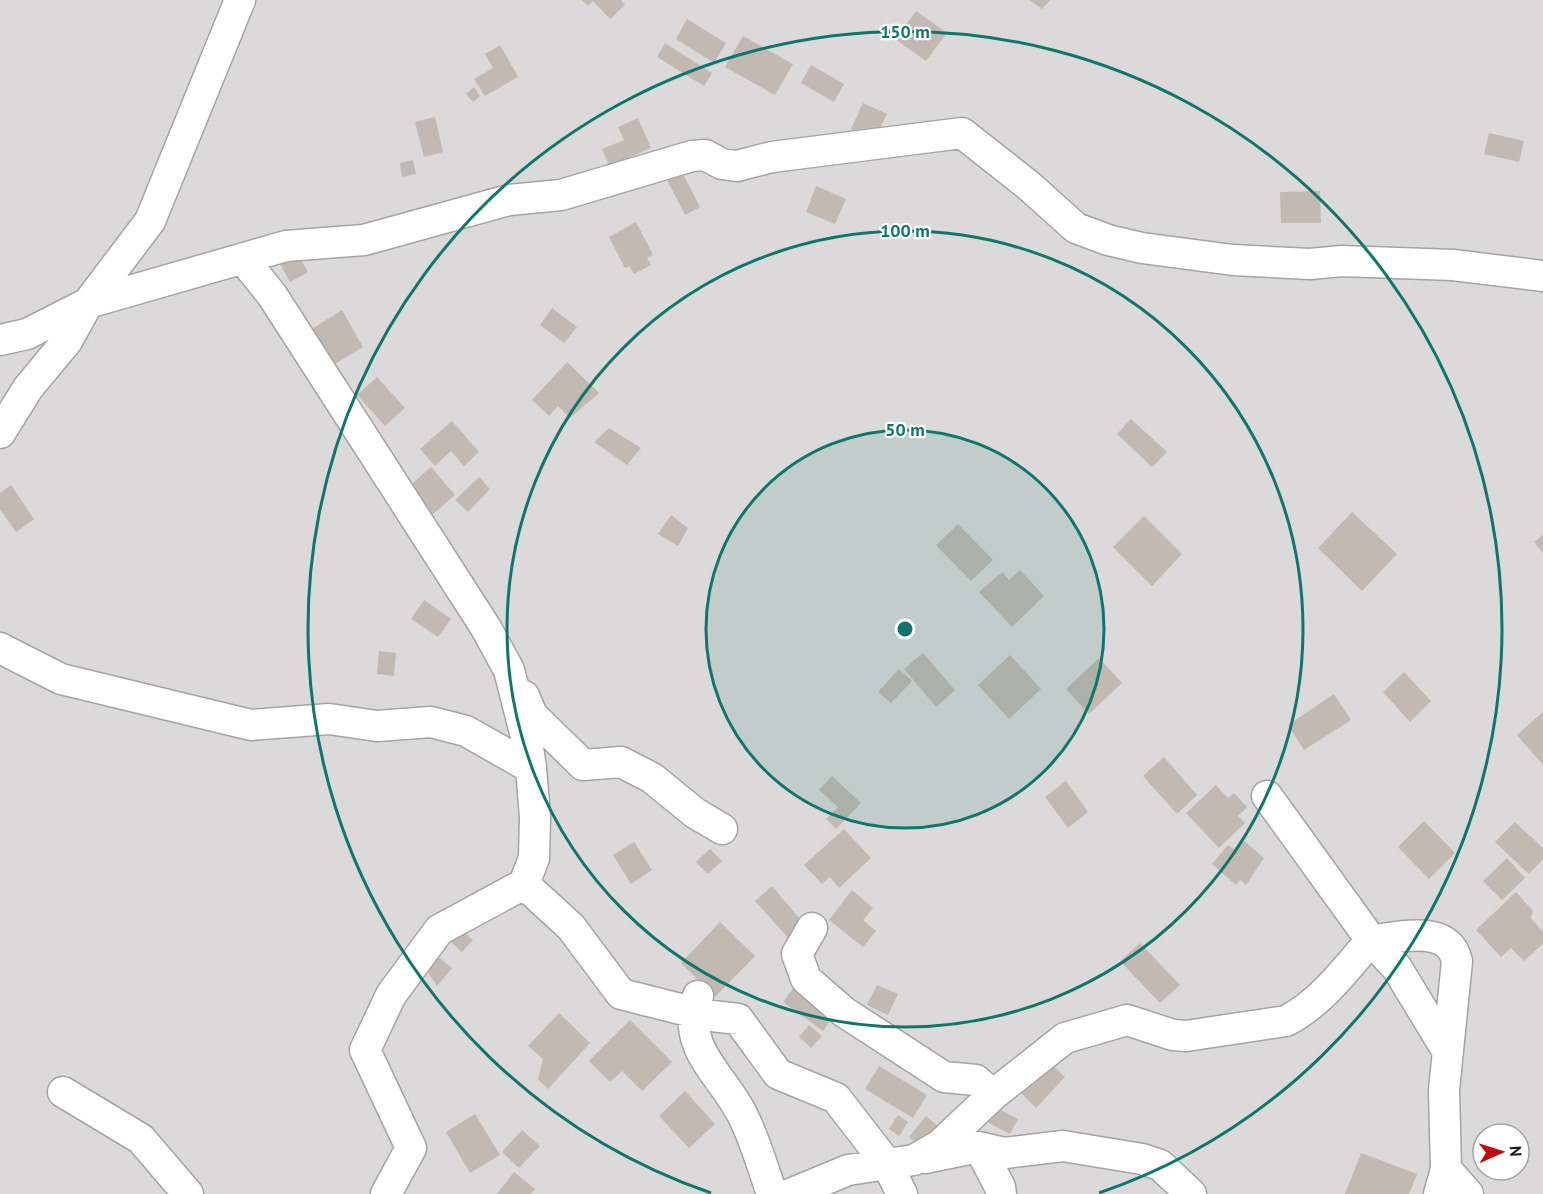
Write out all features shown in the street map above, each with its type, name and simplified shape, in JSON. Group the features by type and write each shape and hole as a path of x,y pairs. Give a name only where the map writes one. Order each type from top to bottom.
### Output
{"street":[{"path":"0,433 28,388 68,341 88,303 150,221 240,0"},
{"path":"0,340 27,334 88,303 286,246 364,240 509,200 561,195 692,156 705,154 722,164 736,166 772,157 962,133 1028,185 1076,228 1142,249 1233,260 1310,264 1342,261 1453,265 1543,276"},
{"path":"243,258 272,294 486,628 508,670 519,685 532,715 583,765 621,762 652,777 695,813 722,829"},
{"path":"0,648 61,679 251,725 329,718 377,726 431,722 466,731 531,768"},
{"path":"386,1194 411,1148 365,1050 392,995 439,930 524,884 534,858 535,817 531,768 527,741 508,670"},
{"path":"1267,796 1371,940 1397,968 1448,1052"},
{"path":"524,884 571,927 621,994 695,1004 738,1018 778,1074 836,1098 900,1162 902,1194"},
{"path":"812,928 797,954 806,979 844,1012 944,1077 976,1080 993,1095"},
{"path":"900,1162 940,1145 993,1095 1065,1038 1127,1020 1162,1032 1186,1036 1286,1021 1300,1014 1328,989 1371,940 1428,936 1446,941 1452,948 1457,961 1444,1090 1442,1182 1468,1194"},
{"path":"695,1004 695,1043 743,1116 772,1194"},
{"path":"63,1092 141,1139 188,1194"},
{"path":"790,1194 848,1170 979,1147 1005,1153 1063,1146 1142,1159 1160,1165 1180,1188"},
{"path":"979,1147 1000,1187 1001,1194"}],"shaded area":[{"path":"0,0 1543,0 1543,1194 0,1194"}],"building":[{"path":"582,0 621,0 625,5 610,19 593,1 588,6"},
{"path":"1030,0 1050,0 1042,9"},
{"path":"916,11 947,33 926,61 895,39"},
{"path":"687,19 726,43 714,63 676,39"},
{"path":"743,36 793,64 775,95 725,67"},
{"path":"665,43 712,73 704,86 657,57"},
{"path":"500,45 518,77 485,96 474,79 493,68 485,54"},
{"path":"811,65 844,84 834,102 801,83"},
{"path":"474,87 480,96 473,102 466,94"},
{"path":"863,103 887,114 874,141 851,129"},
{"path":"435,117 443,152 424,157 415,122"},
{"path":"638,118 651,148 609,166 602,149 624,140 618,127"},
{"path":"1489,133 1524,141 1519,162 1484,154"},
{"path":"413,160 416,174 402,177 400,163"},
{"path":"680,168 700,207 685,215 665,176"},
{"path":"816,186 846,199 835,224 806,212"},
{"path":"1320,191 1321,223 1281,223 1280,192"},
{"path":"636,222 653,255 647,258 651,265 634,274 629,266 625,268 609,237"},
{"path":"296,251 308,272 290,282 279,262"},
{"path":"552,308 577,327 564,343 540,325"},
{"path":"342,310 363,347 328,368 307,332"},
{"path":"567,362 599,393 570,418 558,406 549,416 532,400"},
{"path":"377,377 405,408 385,426 357,395"},
{"path":"1131,419 1167,452 1152,467 1117,434"},
{"path":"452,421 479,452 464,466 451,451 435,466 420,449"},
{"path":"609,428 641,448 627,465 594,442"},
{"path":"431,467 455,495 431,516 407,488"},
{"path":"479,477 490,489 468,512 455,500"},
{"path":"11,485 34,519 16,532 0,509 0,493"},
{"path":"1352,512 1397,554 1362,591 1318,548"},
{"path":"671,515 688,528 678,546 658,534"},
{"path":"1144,516 1182,554 1152,586 1113,547"},
{"path":"958,524 993,560 971,581 936,545"},
{"path":"1543,535 1543,553 1534,542"},
{"path":"1020,570 1044,596 1012,627 979,592 1002,572 1009,580"},
{"path":"424,600 451,619 438,637 411,619"},
{"path":"379,651 396,653 394,676 377,674"},
{"path":"923,653 955,690 936,707 904,669"},
{"path":"1010,655 1041,689 1009,719 978,685"},
{"path":"1099,658 1122,683 1089,714 1066,689"},
{"path":"899,669 912,681 891,703 878,692"},
{"path":"1404,672 1431,701 1410,722 1383,692"},
{"path":"1334,694 1351,720 1304,750 1288,725"},
{"path":"1543,712 1543,765 1517,735"},
{"path":"1164,757 1197,795 1177,814 1143,776"},
{"path":"832,776 861,803 836,829 826,819 838,807 819,790"},
{"path":"1066,781 1088,812 1068,828 1045,797"},
{"path":"1216,785 1228,798 1234,793 1247,807 1238,816 1245,823 1219,848 1186,813"},
{"path":"1424,821 1455,853 1429,879 1398,847"},
{"path":"1515,822 1543,848 1543,859 1529,874 1495,842"},
{"path":"844,829 871,858 839,888 830,877 822,884 804,865"},
{"path":"1242,839 1264,858 1246,885 1240,880 1236,885 1212,864 1228,845 1234,849"},
{"path":"634,842 652,870 631,884 613,855"},
{"path":"710,849 722,861 708,874 696,862"},
{"path":"1507,858 1525,878 1502,900 1483,881"},
{"path":"772,886 805,925 789,939 755,901"},
{"path":"852,890 873,908 863,920 876,931 863,947 829,920"},
{"path":"1516,892 1533,911 1531,918 1543,932 1543,944 1524,961 1511,948 1501,957 1476,930"},
{"path":"720,922 755,956 715,997 681,963"},
{"path":"461,930 473,940 462,952 451,942"},
{"path":"1140,943 1180,985 1160,1003 1120,961"},
{"path":"437,956 452,968 437,986 426,969"},
{"path":"877,985 898,994 888,1015 867,1005"},
{"path":"795,986 834,1015 823,1031 783,1002"},
{"path":"559,1013 590,1043 548,1089 538,1079 543,1059 528,1046"},
{"path":"630,1020 672,1062 642,1091 622,1071 610,1082 589,1061"},
{"path":"809,1025 822,1036 811,1048 799,1037"},
{"path":"1045,1058 1065,1077 1036,1108 1017,1089"},
{"path":"879,1066 927,1095 913,1118 865,1089"},
{"path":"685,1091 715,1124 689,1148 659,1116"},
{"path":"991,1105 1018,1119 1010,1134 983,1120"},
{"path":"475,1114 500,1155 470,1173 446,1132"},
{"path":"898,1115 908,1122 899,1136 889,1129"},
{"path":"926,1116 940,1128 923,1148 909,1137"},
{"path":"522,1130 540,1146 519,1168 502,1152"},
{"path":"1361,1153 1417,1174 1409,1194 1345,1194"},
{"path":"514,1172 535,1189 531,1194 497,1194"}]}
